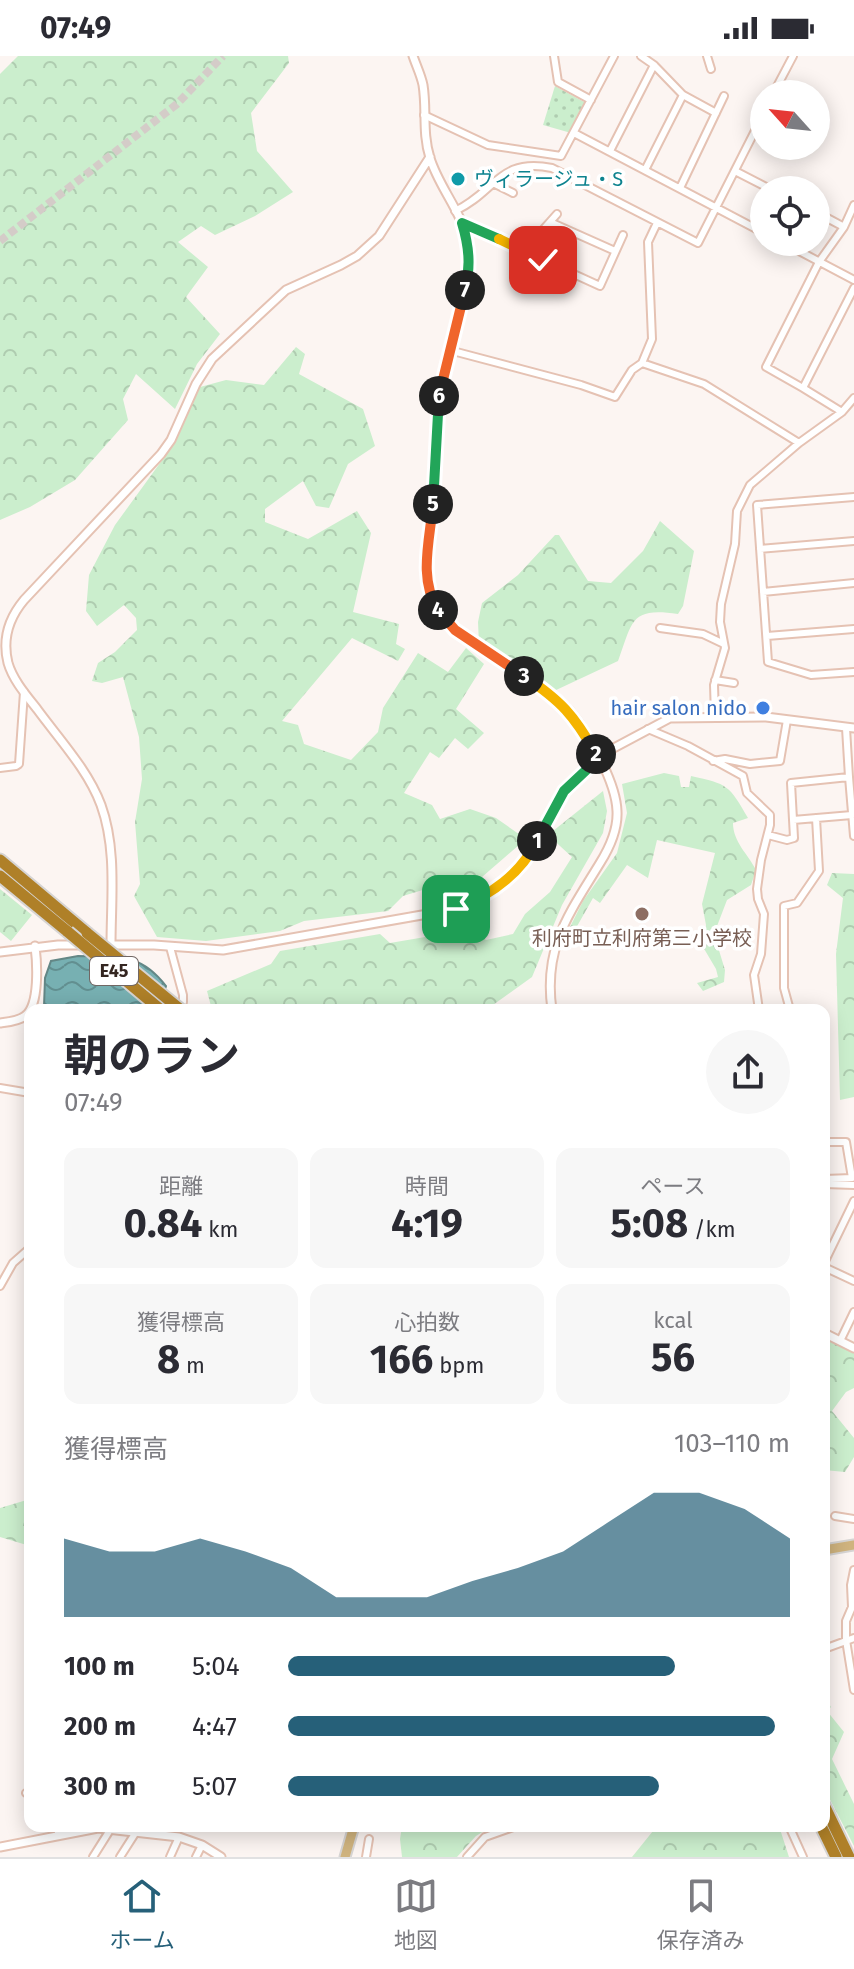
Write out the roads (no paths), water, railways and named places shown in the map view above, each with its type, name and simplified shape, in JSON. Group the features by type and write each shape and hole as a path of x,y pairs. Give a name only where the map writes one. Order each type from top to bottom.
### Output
{"highway":[{"name":"E45","path":"0,860 172,1004"},
{"name":"E45","path":"0,876 154,1004"},
{"path":"828,1832 835,1857"},
{"path":"829,1832 850,1857"}],"main road":[{"path":"830,1549 854,1545"},
{"path":"345,1857 352,1832"}],"street":[{"path":"413,56 423,85 424,133 430,157 462,223 469,246 469,267 438,407 426,564 428,590 443,619 455,630 563,705 581,726 616,798 617,823 612,841 562,924 554,948 550,968 552,1004"},
{"path":"554,56 558,82 591,100"},
{"path":"424,115 488,145 561,156 613,58 603,56"},
{"path":"641,56 683,95 716,113"},
{"path":"707,56 711,69"},
{"path":"780,80 793,56"},
{"path":"610,151 654,65"},
{"path":"645,170 683,95"},
{"path":"680,188 724,96"},
{"path":"574,133 750,225"},
{"path":"455,211 479,197 507,171 537,165 552,168 698,243 750,141"},
{"path":"111,945 110,841 100,803 79,766 12,674 6,646 9,621 15,610 166,447 196,384 212,359 286,290 341,265 368,247 379,236 430,157"},
{"path":"735,171 750,179"},
{"path":"493,183 513,193"},
{"path":"842,412 766,367 819,262 844,227 854,205"},
{"path":"524,251 557,214"},
{"path":"830,220 844,227"},
{"path":"550,222 615,251"},
{"path":"462,223 600,286 623,235"},
{"path":"449,350 615,397 632,370 642,363 652,339 648,242 657,223"},
{"path":"808,256 854,280"},
{"path":"803,388 854,288"},
{"path":"642,363 704,384 799,443"},
{"path":"715,716 715,680 724,644 721,604 742,496 750,485 799,443 851,408 854,398"},
{"path":"854,497 757,505 768,662 811,675 854,672"},
{"path":"760,549 854,541"},
{"path":"763,592 854,583"},
{"path":"660,628 703,634 724,644"},
{"path":"767,636 854,629"},
{"path":"715,680 734,683"},
{"path":"0,768 19,764 24,692"},
{"path":"0,952 35,946 111,945 209,951 429,916 474,902 523,865 564,791 599,758 670,718 715,716 787,720 850,728 849,777 854,836"},
{"path":"713,761 725,759 750,764 780,761 787,720"},
{"path":"648,729 743,776 747,793 770,815 757,889 764,914 761,954 754,975 758,1004"},
{"path":"768,835 787,840 794,838 791,783 849,777"},
{"path":"793,820 852,815"},
{"path":"788,1004 784,988 784,906 797,903 819,871 816,818"},
{"path":"31,1004 36,976 35,946"},
{"path":"170,947 183,995 182,1004"},
{"path":"0,1023 24,1016"},
{"path":"0,1088 24,1092"},
{"path":"830,1142 846,1142 852,1178 830,1181"},
{"path":"830,1183 854,1185"},
{"path":"830,1252 854,1201"},
{"path":"0,1286 13,1263 24,1253"},
{"path":"830,1268 854,1281"},
{"path":"840,1341 854,1312"},
{"path":"830,1336 854,1348"},
{"path":"835,1516 854,1519"},
{"path":"854,1560 852,1607 846,1621 854,1690"},
{"path":"830,1647 850,1639"},
{"path":"0,1847 51,1832"},
{"path":"93,1857 109,1832"},
{"path":"120,1857 136,1832"},
{"path":"162,1832 202,1845 221,1857"},
{"path":"467,1857 485,1837 499,1832"},
{"path":"792,1832 803,1857"},
{"path":"170,1857 179,1837"},
{"path":"366,1857 369,1839"},
{"path":"196,1857 202,1845"}],"water":[{"path":"78,956 105,956 137,962 147,967 166,986 161,1004 44,1004 45,978 51,961"}],"tunnel":[{"path":"0,241 177,104 223,56"}],"place":[{"name":"ヴィラージュ・S","path":"458,179"},
{"name":"hair salon nido","path":"763,708"},
{"name":"利府町立利府第三小学校","path":"642,914"}]}
